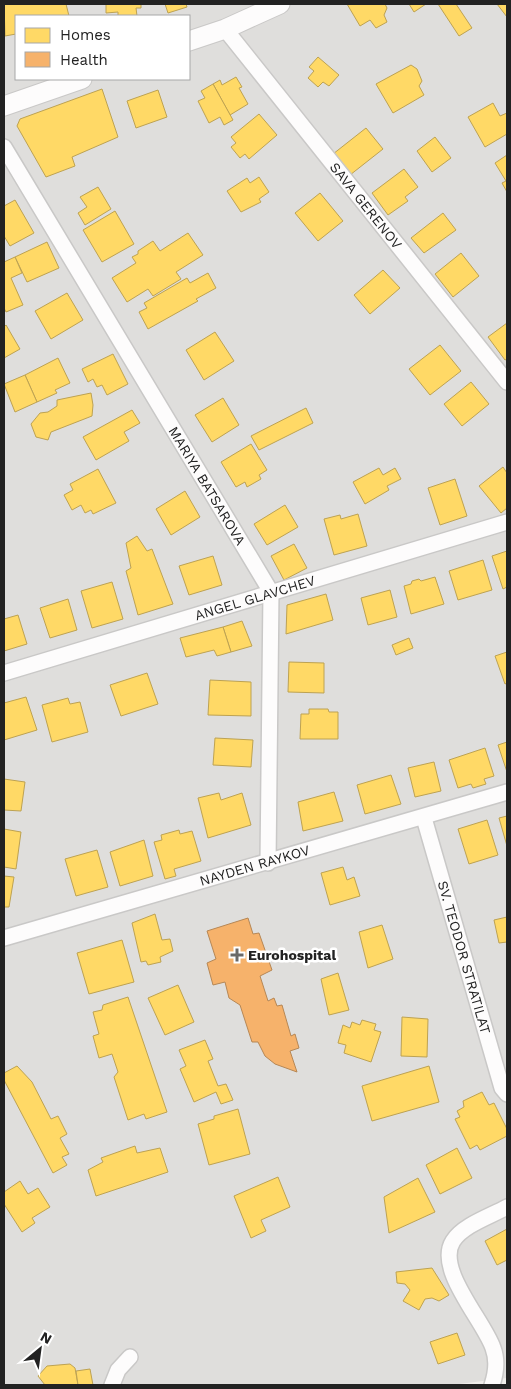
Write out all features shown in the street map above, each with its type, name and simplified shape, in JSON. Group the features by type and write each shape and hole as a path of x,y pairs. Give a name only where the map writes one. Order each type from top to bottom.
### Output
{"street":[{"path":"190,42 225,29 280,4"},
{"name":"SAVA GERENOV","path":"225,29 507,382"},
{"path":"4,106 79,80"},
{"name":"MARIYA BATSAROVA","path":"4,147 271,592"},
{"name":"ANGEL GLAVCHEV","path":"4,673 507,522"},
{"path":"268,863 271,592"},
{"name":"NAYDEN RAYKOV","path":"4,938 424,818 507,792"},
{"name":"SV. TEODOR STRATILAT","path":"424,818 502,1088 507,1094"},
{"path":"492,1385 497,1370 493,1348 451,1272 449,1256 452,1242 468,1228 507,1207"},
{"path":"112,1385 118,1370 130,1357"}],"shaded area":[{"path":"4,4 507,4 507,1378 451,1385 4,1385"}],"building: Homes":[{"path":"4,4 66,4 69,15 15,15 15,34 5,36"},
{"path":"106,4 141,4 141,8 136,8 137,15 118,15 118,12 106,13"},
{"path":"165,4 186,4 187,7 168,13"},
{"path":"347,4 385,4 387,8 384,15 387,22 376,28 370,20 360,26"},
{"path":"409,4 426,4 414,12"},
{"path":"438,4 456,4 472,28 459,36"},
{"path":"497,4 507,4 507,17"},
{"path":"318,57 339,75 329,86 323,82 318,87 308,78 314,71 309,67"},
{"path":"411,65 417,69 422,81 419,86 424,95 393,113 376,84"},
{"path":"236,77 242,87 239,88 248,104 230,115 213,84 220,80 222,85"},
{"path":"213,84 233,120 224,125 220,117 209,123 198,101 205,98 201,91"},
{"path":"102,89 118,137 72,157 75,166 46,177 17,126 20,119"},
{"path":"158,90 167,117 136,128 127,101"},
{"path":"493,103 500,116 507,113 507,134 485,147 468,117"},
{"path":"259,114 277,135 249,159 245,154 240,158 231,147 236,143 231,137"},
{"path":"366,128 383,149 350,175 333,154"},
{"path":"435,137 451,158 432,172 417,151"},
{"path":"507,155 507,192 502,183 506,181 495,163"},
{"path":"404,169 418,187 405,197 408,201 388,215 372,193"},
{"path":"259,177 269,192 259,199 261,202 241,212 227,191 247,178 250,183"},
{"path":"98,187 111,209 85,225 78,213 87,207 80,197"},
{"path":"320,193 343,221 318,241 295,213"},
{"path":"15,200 34,233 10,246 4,236 4,206"},
{"path":"115,211 134,244 102,262 83,230"},
{"path":"443,213 456,230 424,253 411,238"},
{"path":"188,233 203,255 176,272 181,279 153,296 148,289 127,302 112,278 136,263 132,257 153,241 160,251"},
{"path":"47,242 59,268 27,282 15,257"},
{"path":"461,253 479,276 453,297 435,274"},
{"path":"15,257 22,273 11,278 23,305 6,312 4,308 4,262"},
{"path":"383,270 400,288 370,314 354,295"},
{"path":"208,273 216,288 196,299 198,301 148,329 139,312 147,308 144,303 187,278 190,283"},
{"path":"67,293 83,320 51,339 35,311"},
{"path":"507,323 507,359 505,360 488,337"},
{"path":"6,325 20,349 4,358 4,327"},
{"path":"215,332 234,361 204,380 186,350"},
{"path":"440,345 461,371 430,395 409,369"},
{"path":"113,354 128,384 107,395 102,385 97,387 93,379 88,382 82,369"},
{"path":"58,358 70,383 55,390 57,393 37,402 25,375"},
{"path":"25,375 37,402 15,412 4,384"},
{"path":"471,382 489,404 462,426 444,404"},
{"path":"91,393 92,416 51,432 48,440 36,437 31,424 40,413 48,412 57,406 57,400"},
{"path":"223,398 239,425 212,442 195,415"},
{"path":"306,408 313,423 259,450 251,436"},
{"path":"132,410 140,423 124,432 129,441 96,460 83,437"},
{"path":"251,444 267,470 259,475 261,479 247,487 245,482 236,487 221,462"},
{"path":"503,467 507,473 507,508 501,513 479,486"},
{"path":"379,468 383,475 395,468 401,479 387,486 389,490 365,504 353,482"},
{"path":"98,469 116,503 93,514 91,510 85,513 81,505 72,510 64,495 73,490 70,484"},
{"path":"455,479 467,516 440,525 428,488"},
{"path":"185,491 200,517 171,535 156,509"},
{"path":"285,505 298,527 267,545 254,524"},
{"path":"358,514 367,546 334,555 324,519 340,515 341,519"},
{"path":"137,536 147,551 152,549 173,604 138,615 126,571 131,568 126,543"},
{"path":"294,544 307,568 284,580 271,556"},
{"path":"507,551 507,587 503,589 492,556"},
{"path":"213,556 222,585 189,595 179,566"},
{"path":"483,560 492,590 458,600 449,571"},
{"path":"435,577 444,604 411,614 404,586 411,584 412,581 419,579 421,581"},
{"path":"112,582 123,619 92,628 81,591"},
{"path":"390,590 397,617 368,625 361,598"},
{"path":"326,594 333,620 286,634 287,605"},
{"path":"68,599 77,630 50,638 40,608"},
{"path":"18,615 27,644 4,651 4,619"},
{"path":"242,621 252,646 231,652 223,627"},
{"path":"223,627 231,652 217,656 214,650 186,657 180,638"},
{"path":"409,638 413,648 396,655 392,645"},
{"path":"507,652 507,683 505,684 495,656"},
{"path":"289,662 324,663 324,693 288,692"},
{"path":"147,673 158,704 121,716 110,685"},
{"path":"210,680 251,682 251,716 208,715"},
{"path":"26,697 37,730 4,740 4,703"},
{"path":"68,698 70,704 80,702 88,732 52,742 42,705"},
{"path":"309,709 328,709 329,712 338,712 338,739 300,739 301,714 309,714"},
{"path":"215,738 253,740 251,767 213,765"},
{"path":"507,742 507,772 498,745"},
{"path":"485,748 494,776 484,779 486,784 473,788 471,784 458,788 449,760"},
{"path":"434,762 441,791 415,797 408,768"},
{"path":"391,775 401,804 365,814 357,785"},
{"path":"4,779 25,782 21,811 4,810"},
{"path":"334,792 343,821 303,831 298,802"},
{"path":"219,793 221,800 242,793 251,825 208,838 198,798"},
{"path":"507,816 507,846 499,818"},
{"path":"487,820 498,855 469,864 458,829"},
{"path":"4,829 21,832 16,869 4,867"},
{"path":"179,830 180,834 192,831 201,861 174,869 176,876 165,879 154,842 162,840 161,835"},
{"path":"144,840 153,876 120,886 110,852"},
{"path":"97,850 108,887 76,896 65,859"},
{"path":"343,867 347,880 354,877 360,896 330,905 321,873"},
{"path":"4,876 14,877 9,907 4,907"},
{"path":"155,914 162,940 170,939 173,951 160,957 161,962 148,965 146,961 141,962 132,923"},
{"path":"507,917 507,942 499,943 494,920"},
{"path":"382,925 393,959 368,968 359,932"},
{"path":"122,940 134,982 89,994 77,953"},
{"path":"338,973 349,1010 329,1015 321,979"},
{"path":"178,985 194,1022 165,1035 148,998"},
{"path":"128,997 167,1112 146,1119 144,1114 128,1120 114,1077 118,1072 112,1054 99,1058 93,1036 99,1034 93,1012 102,1010 103,1005"},
{"path":"402,1017 428,1019 427,1057 401,1056"},
{"path":"362,1020 376,1024 374,1030 381,1032 371,1062 344,1053 346,1045 338,1043 343,1025 350,1028 352,1022 360,1025"},
{"path":"205,1040 213,1059 208,1061 218,1086 226,1084 233,1100 221,1104 216,1092 194,1102 180,1069 186,1066 179,1050"},
{"path":"17,1066 32,1082 51,1119 58,1116 67,1134 60,1138 69,1154 62,1157 67,1165 53,1173 4,1080 4,1073"},
{"path":"429,1066 439,1102 372,1121 362,1086"},
{"path":"482,1092 489,1105 494,1103 507,1129 507,1136 480,1150 477,1145 470,1149 455,1119 460,1117 457,1111 464,1107 463,1101"},
{"path":"238,1109 250,1154 209,1165 198,1124 214,1119 214,1116"},
{"path":"135,1146 137,1153 160,1148 168,1172 96,1196 88,1170 103,1162 101,1158"},
{"path":"457,1148 472,1178 440,1194 426,1165"},
{"path":"278,1177 290,1207 261,1220 266,1231 251,1238 234,1196"},
{"path":"418,1178 435,1212 389,1233 384,1197"},
{"path":"20,1181 28,1194 38,1188 50,1207 32,1218 35,1223 22,1232 4,1204 4,1192"},
{"path":"507,1229 507,1260 497,1265 485,1241"},
{"path":"432,1268 449,1295 439,1301 432,1298 425,1299 419,1310 403,1301 410,1290 405,1284 397,1283 396,1272"},
{"path":"457,1333 465,1355 438,1364 430,1342"},
{"path":"70,1364 75,1368 78,1385 45,1385 38,1376 47,1366"},
{"path":"90,1369 93,1385 78,1385 76,1371"}],"building: Health":[{"path":"248,918 253,934 259,933 272,970 260,976 268,1001 274,998 277,1006 282,1005 291,1036 295,1034 299,1048 290,1051 297,1072 275,1064 265,1056 258,1042 252,1042 240,1005 229,998 225,982 213,985 207,963 216,959 207,931"}],"place":[{"name":"Eurohospital","path":"237,955"}]}
